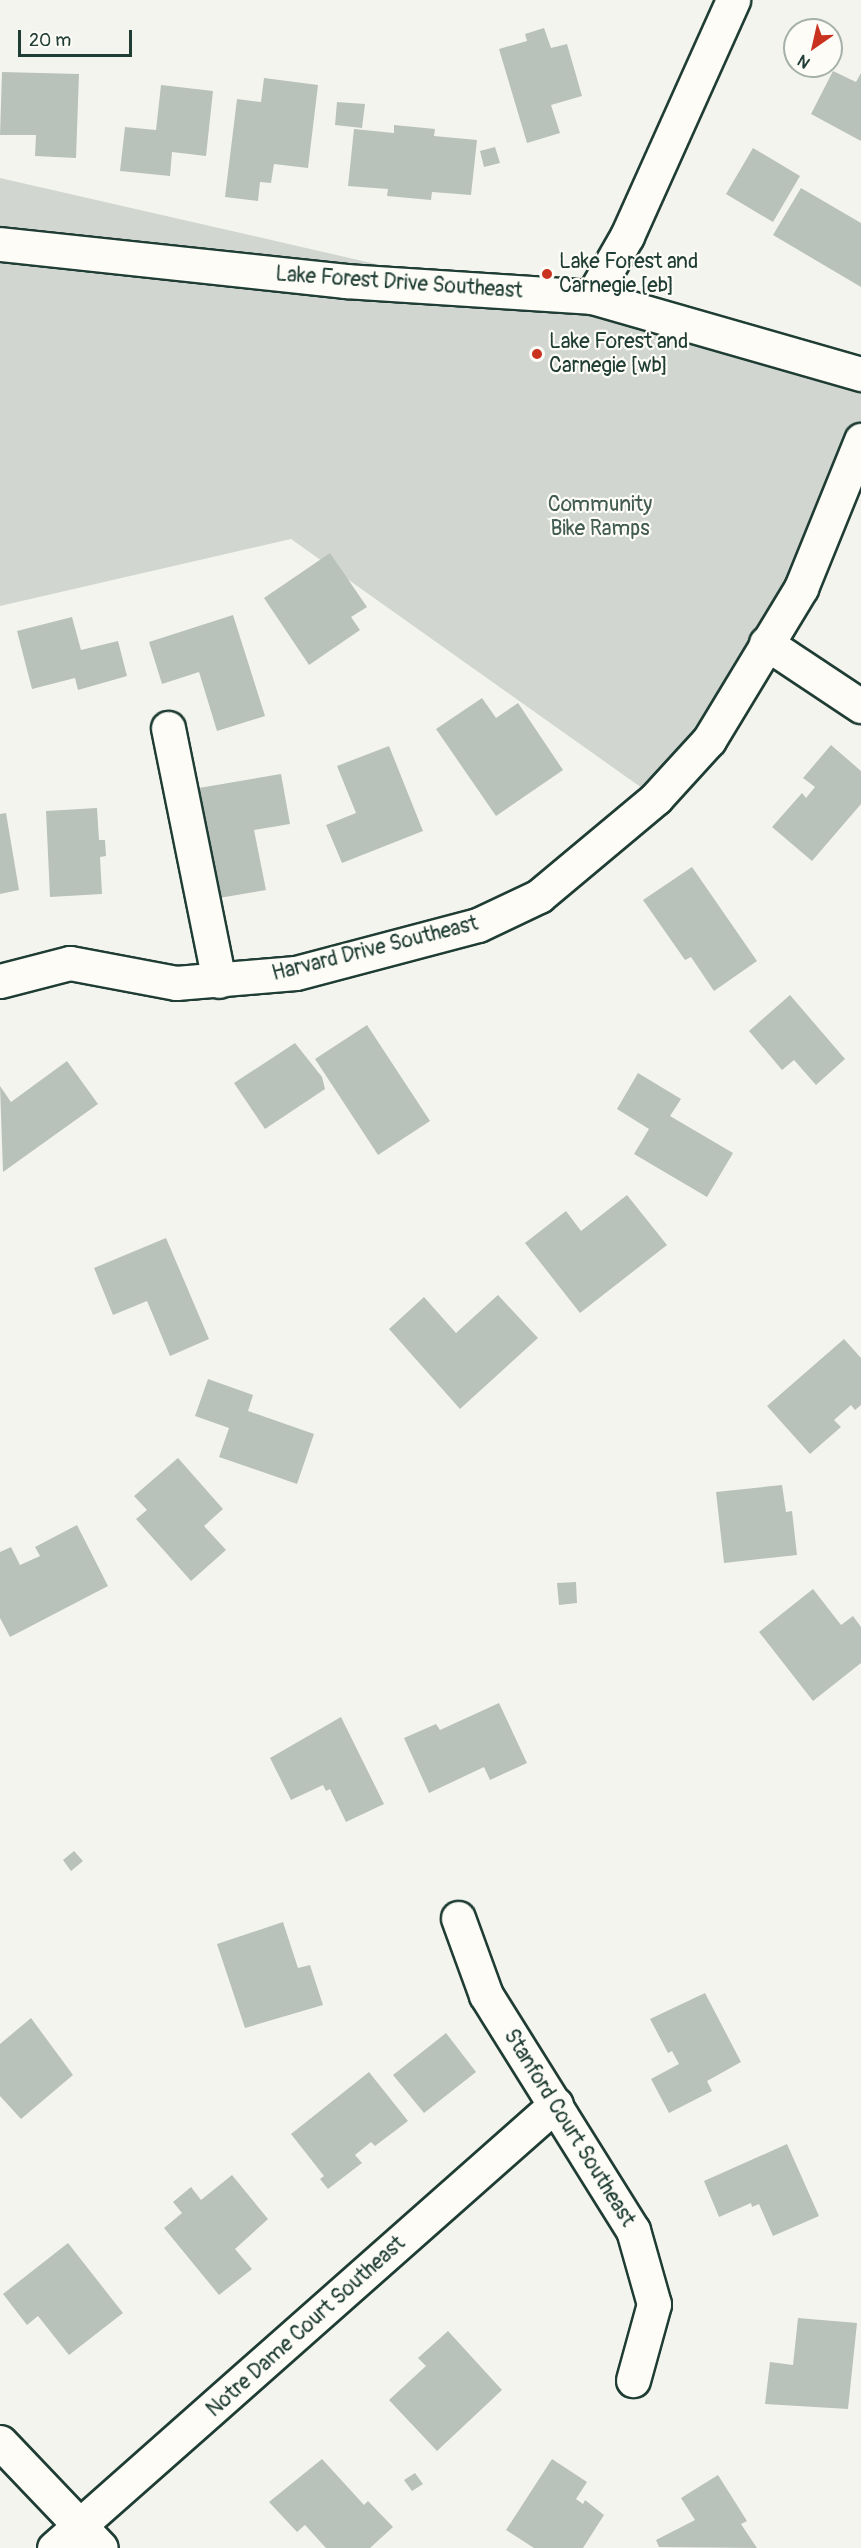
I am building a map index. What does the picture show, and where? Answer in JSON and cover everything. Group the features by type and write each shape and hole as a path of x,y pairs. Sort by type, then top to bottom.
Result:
{"street":[{"path":"592,297 627,236 733,0"},
{"name":"Lake Forest Drive Southeast","path":"0,244 346,281 592,297 861,374"},
{"name":"Harvard Drive Southeast","path":"0,981 70,963 176,983 296,973 478,925 539,896 656,798 709,740 801,588 861,440"},
{"path":"766,643 861,706"},
{"path":"168,728 185,827 219,981"},
{"name":"Stanford Court Southeast","path":"458,1918 486,1995 633,2230 654,2304 633,2380"},
{"name":"Notre Dame Court Southeast","path":"54,2548 92,2538 556,2104"},
{"path":"0,2442 92,2538"}],"green space":[{"name":"Community Bike Ramps","path":"0,178 861,375 861,430 709,740 656,798 291,539 0,606"}],"building":[{"path":"544,28 551,48 567,44 582,96 551,105 560,133 527,143 499,49 527,41 525,34"},
{"path":"2,72 79,74 76,158 35,156 36,135 0,135"},
{"path":"861,73 861,141 811,114 829,78 843,78 843,76 856,82"},
{"path":"264,78 318,85 308,168 274,164 271,183 260,182 258,201 225,197 237,99 261,102"},
{"path":"161,85 213,91 206,156 172,152 170,176 120,171 125,127 156,130"},
{"path":"337,102 365,104 362,128 335,125"},
{"path":"394,125 435,129 434,136 477,140 471,195 432,192 431,200 387,196 388,189 348,186 354,129 394,133"},
{"path":"495,147 500,163 484,167 480,151"},
{"path":"753,148 800,176 773,222 726,194"},
{"path":"801,188 861,223 861,287 773,235"},
{"path":"330,553 367,607 351,617 360,630 309,665 264,598"},
{"path":"233,615 265,716 217,731 199,672 162,684 149,642"},
{"path":"72,617 81,650 118,641 127,676 78,690 75,678 32,689 17,631"},
{"path":"482,698 496,718 518,703 563,770 496,816 436,729"},
{"path":"831,745 861,771 861,804 812,861 772,827 802,793 806,798 815,787 803,778"},
{"path":"389,746 423,831 342,863 326,825 356,813 337,766"},
{"path":"281,774 290,824 254,830 266,890 219,898 199,788"},
{"path":"97,808 99,840 105,840 106,856 100,857 102,894 50,897 46,811"},
{"path":"6,813 19,890 0,894 0,814"},
{"path":"692,867 757,961 714,991 691,957 685,960 643,900"},
{"path":"790,995 845,1059 816,1085 794,1060 782,1070 749,1031"},
{"path":"367,1025 430,1121 378,1155 315,1059"},
{"path":"295,1043 322,1077 325,1089 265,1129 234,1083"},
{"path":"67,1061 98,1104 3,1172 0,1086 11,1102"},
{"path":"638,1073 681,1099 670,1116 733,1153 707,1197 634,1154 649,1129 617,1109"},
{"path":"627,1195 667,1245 580,1313 525,1243 566,1211 581,1231"},
{"path":"166,1238 209,1339 170,1356 147,1301 113,1315 94,1268"},
{"path":"498,1295 538,1338 460,1409 389,1329 424,1297 456,1333"},
{"path":"844,1339 861,1358 861,1405 855,1410 851,1405 834,1420 841,1427 810,1454 767,1406"},
{"path":"208,1379 253,1395 248,1411 314,1434 297,1484 219,1457 229,1428 195,1416"},
{"path":"178,1458 223,1509 204,1526 226,1550 191,1581 136,1519 147,1510 134,1496"},
{"path":"782,1485 786,1512 792,1511 797,1555 724,1563 716,1492"},
{"path":"77,1525 108,1586 10,1637 0,1618 0,1552 11,1547 20,1565 40,1556 35,1547"},
{"path":"576,1582 577,1603 559,1605 557,1583"},
{"path":"813,1589 841,1625 853,1616 861,1627 861,1663 813,1701 759,1632"},
{"path":"499,1703 527,1763 490,1780 484,1767 429,1793 404,1738 436,1724 440,1730"},
{"path":"341,1717 384,1804 346,1822 330,1789 326,1791 323,1785 291,1800 270,1758"},
{"path":"74,1851 83,1861 71,1871 63,1860"},
{"path":"283,1922 298,1968 310,1965 323,2005 245,2028 217,1944"},
{"path":"705,1993 741,2062 707,2081 712,2091 669,2113 651,2079 679,2064 672,2051 668,2053 650,2019"},
{"path":"31,2018 73,2075 21,2119 0,2096 0,2044"},
{"path":"446,2033 476,2072 424,2113 393,2075"},
{"path":"369,2072 408,2121 375,2146 371,2142 355,2155 362,2163 328,2189 320,2179 324,2176 291,2134"},
{"path":"787,2144 819,2216 773,2236 759,2204 752,2207 751,2203 719,2217 704,2181"},
{"path":"232,2175 268,2219 235,2249 252,2269 219,2295 164,2228 182,2213 173,2202 191,2187 201,2200"},
{"path":"68,2243 123,2313 69,2355 38,2316 27,2325 3,2294"},
{"path":"798,2318 857,2323 848,2409 765,2404 770,2362 793,2365"},
{"path":"448,2331 502,2390 437,2451 389,2400 426,2366 418,2358"},
{"path":"322,2459 364,2505 368,2501 393,2527 370,2548 326,2548 305,2525 297,2532 269,2502"},
{"path":"552,2459 587,2482 576,2499 583,2504 585,2500 604,2515 583,2548 534,2548 506,2530"},
{"path":"415,2473 423,2484 412,2491 404,2480"},
{"path":"718,2475 747,2521 741,2524 757,2548 659,2547 656,2540 695,2520 681,2498"}],"place":[{"name":"Lake Forest and Carnegie [eb]","path":"547,274"},
{"name":"Lake Forest and Carnegie [wb]","path":"537,354"}]}
